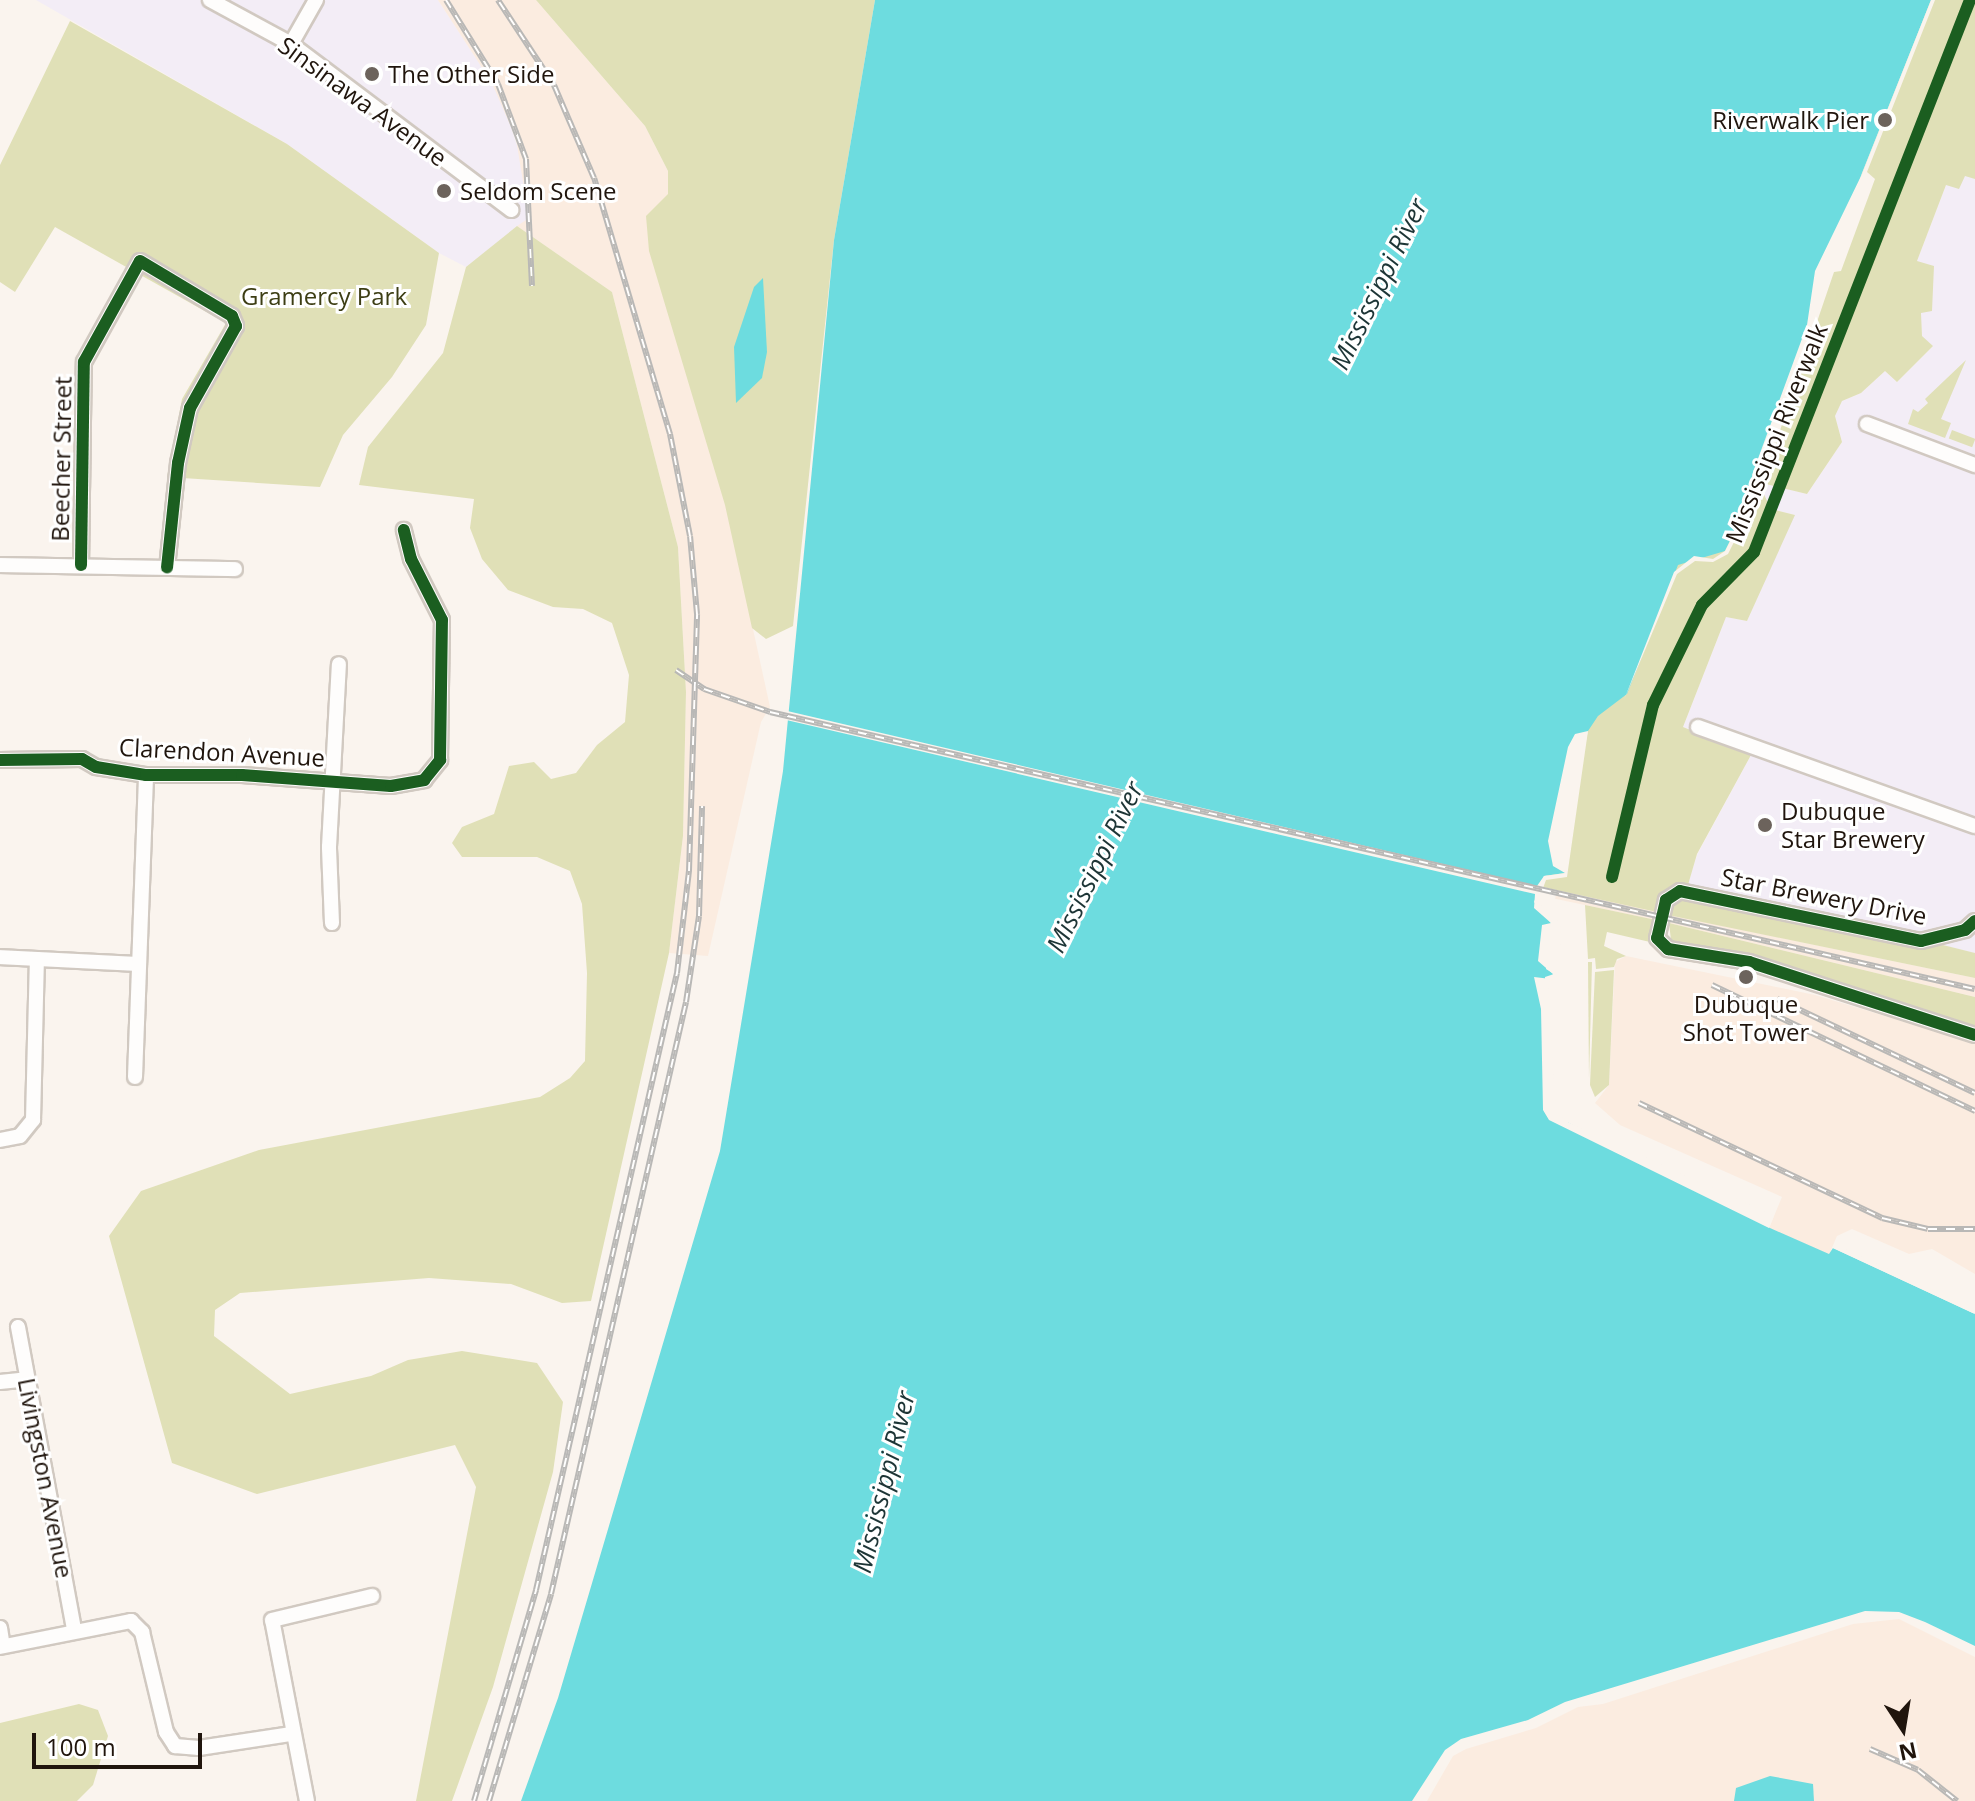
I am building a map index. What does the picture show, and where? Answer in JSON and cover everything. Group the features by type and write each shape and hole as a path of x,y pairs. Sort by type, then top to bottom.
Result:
{"street":[{"name":"Sinsinawa Avenue","path":"210,0 291,44 511,210"},
{"path":"291,44 316,0"},
{"name":"Beecher Street","path":"81,565 84,362 140,261 232,316 236,326 190,408 178,463 167,567"},
{"path":"1867,424 1975,465"},
{"name":"Clarendon Avenue","path":"0,760 82,759 96,767 146,775 335,779 415,785 437,768 442,620 411,559 404,530"},
{"path":"0,565 235,569"},
{"path":"332,923 329,874 339,664"},
{"path":"1698,727 1975,826"},
{"path":"135,1077 136,964 146,775"},
{"name":"Star Brewery Drive","path":"1970,926 1921,941 1674,893 1664,906 1657,938 1668,949 1749,962 1975,1035"},
{"path":"0,957 136,964"},
{"path":"0,1140 27,1132 32,1109 37,959"},
{"name":"Livingston Avenue","path":"18,1327 74,1630"},
{"path":"0,1382 27,1379"},
{"path":"307,1801 290,1734 272,1620 372,1596"},
{"path":"0,1628 2,1646 131,1621 142,1632 166,1732 175,1746 199,1748 290,1734"}],"shaded area":[{"path":"36,0 438,0 492,83 508,118 523,164 529,219 466,267 439,253 287,144"},
{"path":"438,0 536,0 645,126 668,171 705,409 770,707 761,722 708,956 669,953 683,836 686,692 678,547 612,292 517,226 529,218 516,139 492,83"},
{"path":"1965,175 1975,179 1975,964 1660,898 1672,886 1688,884 1697,855 1751,755 1683,727 1726,617 1747,621 1794,515 1771,509 1757,482 1807,494 1842,442 1835,416 1842,401 1861,393 1885,371 1897,382 1932,347 1922,337 1917,261 1946,185"},
{"path":"1557,890 1655,911 1653,920 1555,899"},
{"path":"1671,915 1975,978 1975,997 1669,923"},
{"path":"1626,956 1815,995 1975,1043 1975,1274 1932,1249 1909,1254 1852,1229 1837,1236 1829,1255 1769,1228 1782,1197 1620,1125 1595,1103 1609,1085 1615,962"},
{"path":"1899,1615 1975,1653 1975,1801 1423,1801 1450,1753 1553,1713 1852,1620"}],"green space":[{"path":"536,0 875,0 834,240 793,626 766,639 752,628 725,505 649,251 646,216 668,194 668,171 645,126"},
{"path":"1931,0 1975,0 1975,179 1965,176 1959,189 1946,185 1917,261 1934,266 1932,311 1921,313 1922,336 1933,346 1897,382 1885,371 1861,393 1842,401 1835,416 1842,442 1807,494 1758,482 1771,509 1795,515 1747,621 1726,617 1683,727 1751,755 1697,854 1688,885 1667,889 1657,912 1538,886 1565,856 1592,708 1862,174"},
{"name":"Gramercy Park","path":"70,21 287,144 439,253 426,325 392,377 343,435 320,487 167,477 182,399 226,323 55,227 15,292 0,282 0,165"},
{"path":"517,226 612,292 678,547 686,692 683,836 669,953 591,1301 562,1303 511,1284 429,1278 240,1293 215,1310 214,1336 290,1394 371,1376 408,1360 462,1351 537,1363 563,1402 553,1472 493,1687 452,1801 416,1801 476,1487 455,1445 257,1494 172,1463 109,1236 141,1191 259,1150 540,1097 570,1078 585,1061 587,973 582,904 570,871 537,857 462,857 452,843 462,827 494,814 509,766 534,762 551,779 576,773 597,745 625,722 629,675 612,623 583,609 553,607 508,590 482,559 470,528 474,499 359,485 368,447 443,353 466,267"},
{"path":"1966,360 1941,419 1951,423 1945,438 1908,424 1913,409 1918,412 1928,403 1925,399"},
{"path":"1952,430 1975,439 1972,447 1949,438"},
{"path":"1680,898 1920,948 1943,945 1975,953 1975,978 1668,915"},
{"path":"1585,905 1656,920 1650,942 1607,932 1604,946 1626,956 1617,959 1614,967 1596,969 1595,958 1588,959"},
{"path":"1669,923 1975,997 1975,1028 1759,958 1681,944 1671,940"},
{"path":"1588,962 1592,962 1589,1079"},
{"path":"1746,968 1755,977 1746,986 1737,977"},
{"path":"1614,970 1609,1085 1595,1097 1590,1085 1595,972"},
{"path":"79,1704 98,1710 108,1736 93,1785 77,1801 0,1801 0,1723"}],"water":[{"name":"Mississippi River","path":"875,0 1931,0 1862,173 1755,491 1725,551 1678,565 1627,694 1598,716 1586,734 1572,798 1565,873 1544,876 1534,902 1551,923 1546,969 1554,974 1545,977 1552,1114 1770,1228 1829,1254 1833,1248 1975,1314 1975,1653 1900,1615 1874,1615 1577,1703 1450,1754 1423,1801 521,1801 558,1698 720,1151 783,771 834,240"},
{"path":"763,278 767,352 762,378 736,403 734,347 754,287"},
{"path":"1770,1776 1813,1784 1814,1801 1734,1801 1736,1788"}],"pier":[{"path":"1931,0 1935,0 1867,172 1875,179 1841,271 1834,272 1759,492 1728,554 1713,562 1695,561 1677,574 1624,700 1674,572 1694,556 1713,559 1725,551 1755,491 1752,475 1807,325 1815,271 1862,174"},
{"path":"783,710 1537,886 1544,876 1565,873 1553,866 1548,841 1568,747 1575,734 1588,731 1567,877 1546,880 1538,902 1561,924 1560,955 1552,968 1558,975 1548,983 1556,1112 1568,1122 1774,1216 1769,1228 1549,1120 1543,1110 1541,1009 1534,977 1551,979 1553,974 1538,961 1542,925 1551,923 1534,908 1535,894 782,719"},
{"path":"1834,1244 1975,1310 1974,1314 1832,1248"},
{"path":"1865,1611 1899,1612 1925,1622 1975,1646 1975,1657 1899,1619 1853,1624 1603,1704 1578,1707 1536,1728 1466,1749 1453,1756 1427,1801 1412,1801 1445,1750 1461,1739 1528,1720 1565,1702"}],"railway":[{"path":"446,0 498,84 526,159 532,286"},
{"path":"474,1801 536,1590 677,973 689,871 697,614 690,536 670,434 594,178 554,85 498,0"},
{"path":"676,670 704,689 770,712 1975,989"},
{"path":"489,1801 551,1594 686,1002 699,916 702,806"},
{"path":"1712,985 1975,1111"},
{"path":"1777,999 1975,1093"},
{"path":"1639,1103 1882,1218 1928,1229 1975,1229"},
{"path":"1870,1749 1918,1770 1957,1801"}],"cycle path":[{"name":"Mississippi Riverwalk","path":"1612,877 1653,705 1702,605 1754,552 1970,0"},
{"path":"81,565 84,362 140,261 232,316 236,326 190,408 178,463 167,567"},
{"path":"0,760 82,759 96,767 146,775 242,775 391,786 424,780 440,760 442,620 411,559 404,530"},
{"path":"1975,921 1965,930 1921,941 1680,891 1666,900 1657,938 1668,949 1749,962 1975,1035"}],"place":[{"name":"The Other Side","path":"372,74"},
{"name":"Riverwalk Pier","path":"1885,120"},
{"name":"Seldom Scene","path":"444,191"},
{"name":"Dubuque Star Brewery","path":"1765,825"},
{"name":"Dubuque Shot Tower","path":"1746,977"}]}
